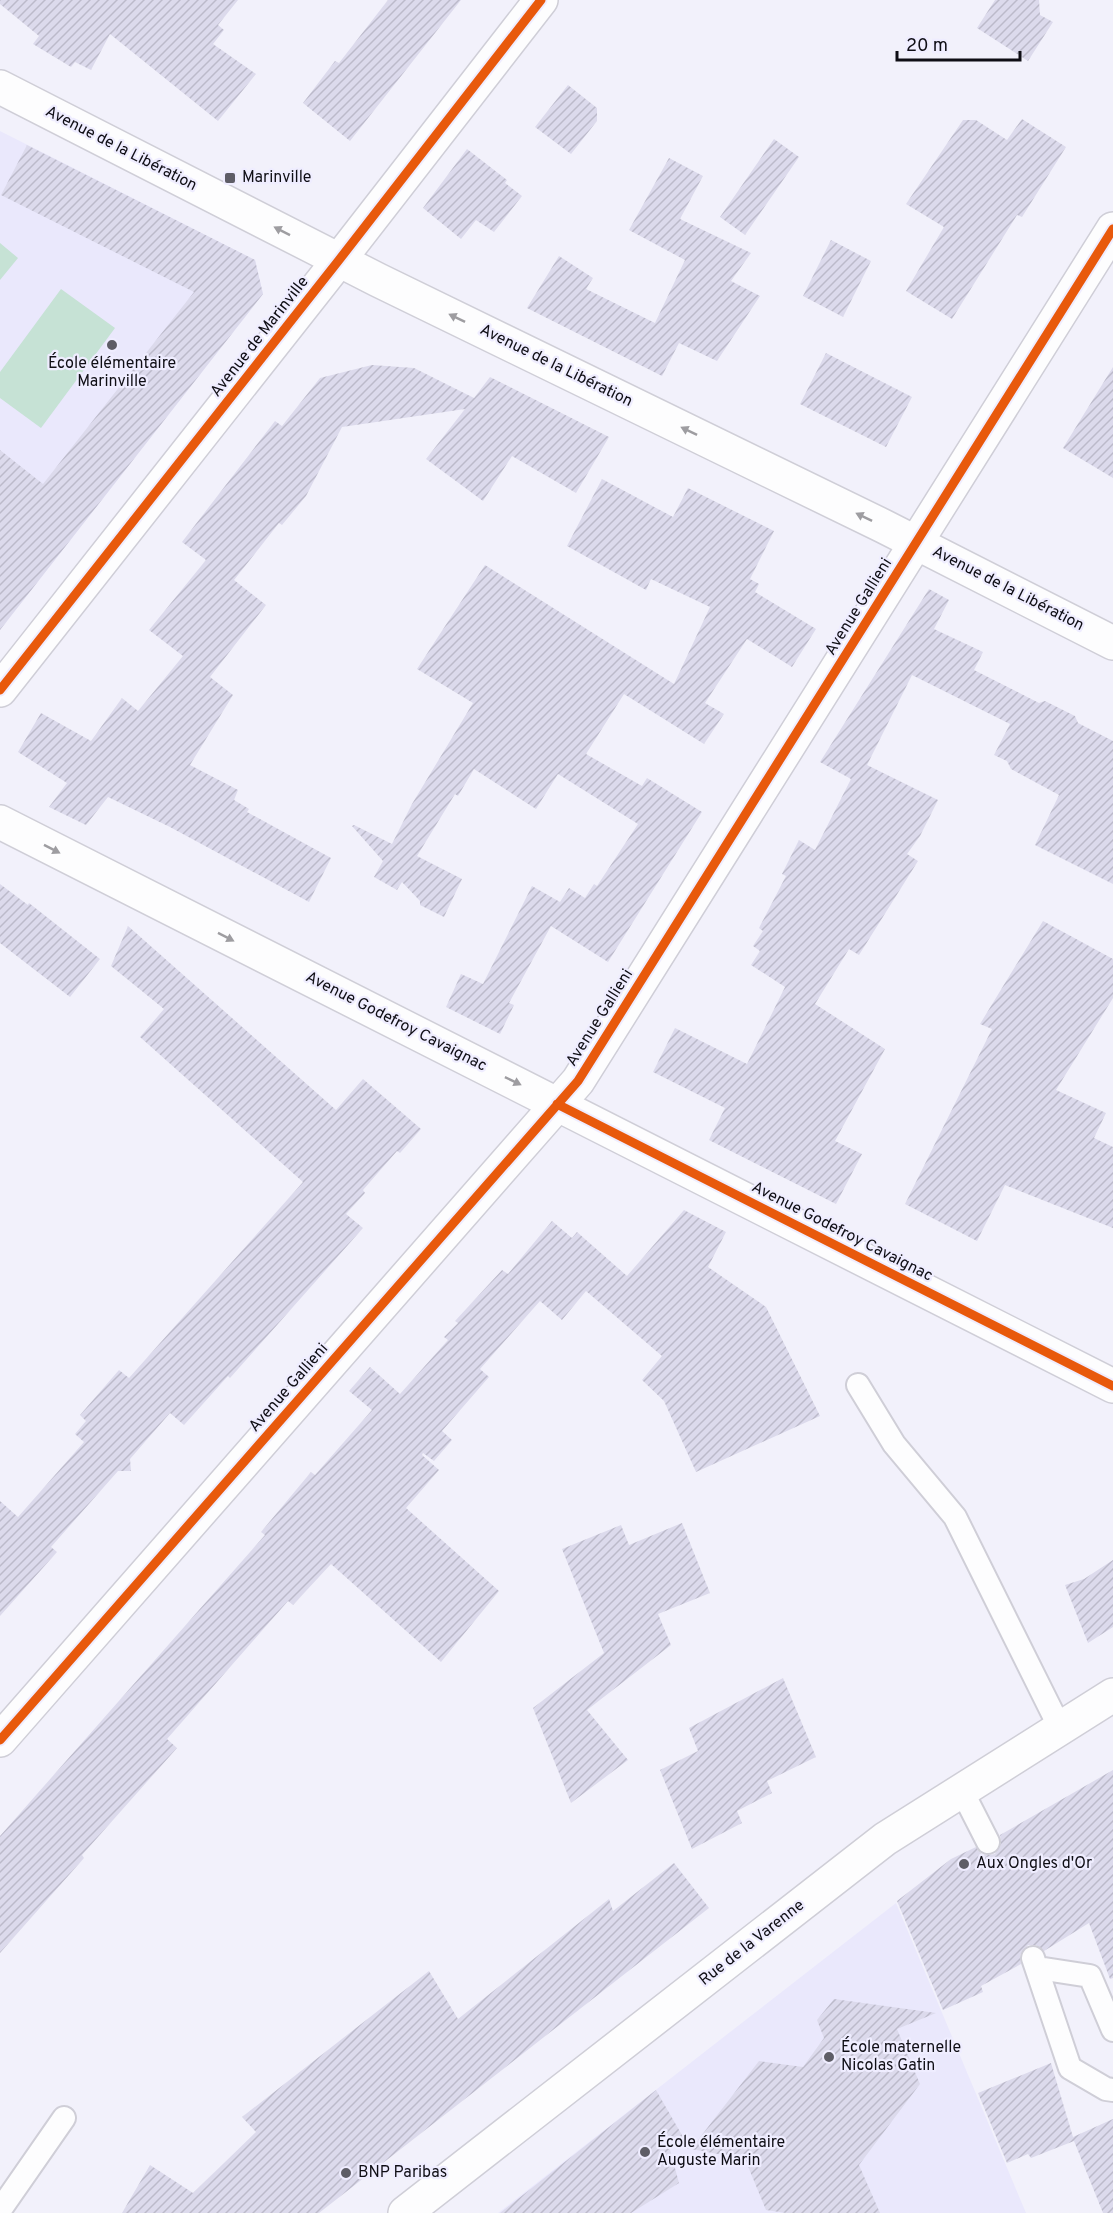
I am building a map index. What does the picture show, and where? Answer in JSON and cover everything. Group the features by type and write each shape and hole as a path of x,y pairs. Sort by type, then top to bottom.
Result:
{"main road":[{"name":"Avenue de Marinville","path":"0,690 541,0"},
{"name":"Avenue de la Libération","path":"0,87 339,260 916,543 1113,643"},
{"name":"Avenue Gallieni","path":"0,1740 578,1081 1113,229"},
{"name":"Avenue Godefroy Cavaignac","path":"0,822 1113,1386"},
{"name":"Rue de la Varenne","path":"405,2213 885,1839 1113,1695"}],"lane":[{"path":"858,1385 894,1444 955,1517 1060,1728"},
{"path":"962,1791 988,1842"},
{"path":"1113,2030 1090,1976 1036,1963 1071,2068 1106,2089 1113,2090"},
{"path":"0,2212 64,2118"}],"shaded area":[{"name":"École élémentaire Marinville","path":"0,131 255,260 263,294 0,630"},
{"name":"École maternelle Nicolas Gatin","path":"896,1903 1026,2213 498,2213 716,2043"}],"green space":[{"path":"0,243 18,258 0,280"},
{"path":"61,289 115,328 41,428 0,398 0,372"}],"building":[{"path":"0,0 238,0 218,25 224,30 213,44 256,74 218,121 110,34 91,70 75,62 71,67 33,44 39,36 0,4"},
{"path":"388,0 461,0 350,141 303,103 335,61 339,63"},
{"path":"995,0 1039,0 1040,15 1053,22 1028,61 977,28"},
{"path":"568,85 597,108 597,121 571,154 535,127"},
{"path":"1022,119 1066,147 1022,217 1017,215 952,319 906,291 944,227 906,204 963,120 976,120 1007,140"},
{"path":"774,139 799,157 745,235 720,217"},
{"path":"27,145 255,260 263,294 0,630 0,450 43,484 194,292 1,195"},
{"path":"467,149 507,180 505,183 522,196 494,232 476,220 461,239 423,208"},
{"path":"669,158 703,176 680,219 751,253 731,281 760,296 717,361 679,343 662,376 527,308 559,256 593,278 586,289 655,323 685,260 629,230"},
{"path":"831,240 871,261 843,317 803,296"},
{"path":"826,353 912,397 886,447 800,404"},
{"path":"372,365 414,368 474,398 490,377 609,437 576,493 512,456 483,501 426,459 465,409 342,427 306,496 282,525 279,523 234,580 266,605 210,677 233,695 190,765 238,790 234,800 249,809 247,812 331,858 309,902 170,827 108,797 86,825 49,807 67,783 18,752 41,713 91,741 122,698 138,711 183,656 149,630 206,560 182,542 275,421 282,426 320,378"},
{"path":"1113,367 1113,478 1063,448"},
{"path":"602,479 673,517 688,488 774,531 750,579 759,584 755,592 816,629 792,667 747,639 705,703 724,714 704,744 624,694 586,754 642,786 647,778 702,812 608,962 551,926 509,1003 514,1005 500,1034 446,1007 461,974 483,984 532,886 560,902 569,888 585,898 594,884 597,886 638,824 558,774 536,809 474,769 458,796 455,794 417,856 462,879 444,917 420,905 420,901 402,882 397,890 374,877 383,861 352,826 392,844 412,804 473,703 417,669 485,565 674,684 710,607 651,579 646,590 567,546"},
{"path":"929,589 949,600 934,629 983,652 974,670 1039,703 1045,701 1075,716 1078,723 1113,741 1113,884 1035,845 1059,795 1011,769 1007,761 994,755 1010,724 912,675 867,765 938,800 920,836 907,854 918,861 859,955 849,949 815,1004 885,1049 835,1141 862,1154 836,1204 709,1140 725,1108 653,1072 675,1028 747,1064 785,987 751,965 760,951 753,946 763,931 759,928 786,876 782,874 799,840 815,850 851,779 820,762"},
{"path":"0,884 28,905 29,903 100,959 70,997 0,943"},
{"path":"1043,921 1113,959 1113,998 1056,1090 1106,1113 1094,1138 1113,1147 1113,1228 1005,1185 977,1241 905,1204 992,1029 980,1024"},
{"path":"128,926 336,1110 363,1079 421,1129 400,1153 397,1151 363,1190 365,1193 346,1214 363,1228 230,1378 228,1376 184,1425 170,1413 130,1459 131,1471 118,1471 51,1547 57,1552 0,1616 0,1501 18,1517 84,1442 75,1434 86,1421 80,1415 119,1370 129,1378 303,1182 140,1037 164,1009 111,966"},
{"path":"684,1210 726,1232 708,1267 766,1307 820,1416 696,1472 664,1401 642,1380 662,1356 586,1291 562,1320 540,1301 480,1369 489,1377 442,1431 452,1440 434,1461 423,1453 422,1455 439,1470 406,1508 499,1591 441,1662 331,1564 293,1605 288,1601 167,1739 177,1748 82,1855 84,1858 0,1953 0,1836 265,1535 261,1532 311,1472 315,1475 372,1410 349,1391 370,1367 400,1394 448,1340 444,1337 458,1323 455,1321 502,1270 508,1274 552,1221 572,1238 577,1232 627,1276"},
{"path":"682,1523 710,1593 658,1614 671,1645 587,1710 628,1760 571,1803 533,1708 604,1653 562,1549 621,1525 629,1545"},
{"path":"1113,1560 1113,1627 1088,1643 1065,1585 1084,1579"},
{"path":"783,1678 816,1757 767,1781 772,1793 737,1811 742,1823 692,1849 660,1770 698,1751 689,1728"},
{"path":"1113,1770 1113,1978 1110,1979 1089,1923 1044,1951 1036,1945 1028,1945 1020,1955 1021,1964 981,1986 983,1992 943,2010 897,1901 951,1859 976,1847 981,1854 995,1854 1001,1843 1000,1835"},
{"path":"674,1863 709,1908 319,2213 122,2213 150,2165 193,2193 256,2132 242,2117 429,1971 458,2019 609,1899 613,1911"},
{"path":"834,1999 936,2013 897,2029 920,2084 859,2165 880,2213 786,2213 766,2210 745,2159 691,2149 759,2061 803,2067 824,2038 817,2020"},
{"path":"1051,2063 1073,2137 1113,2119 1113,2213 1103,2213 1074,2141 1031,2158 1028,2154 1007,2163 978,2093"},
{"name":"École élémentaire Auguste Marin","path":"656,2090 690,2149 669,2146 679,2183 631,2213 500,2213"}],"cycle path":[{"path":"0,690 541,0"},
{"path":"0,1740 578,1081 1113,229"},
{"path":"557,1104 1113,1386"}],"place":[{"name":"Marinville","path":"230,178"},
{"name":"École élémentaire Marinville","path":"112,345"},
{"name":"Aux Ongles d'Or","path":"964,1864"},
{"name":"École maternelle Nicolas Gatin","path":"829,2057"},
{"name":"École élémentaire Auguste Marin","path":"645,2152"},
{"name":"BNP Paribas","path":"346,2173"}]}
